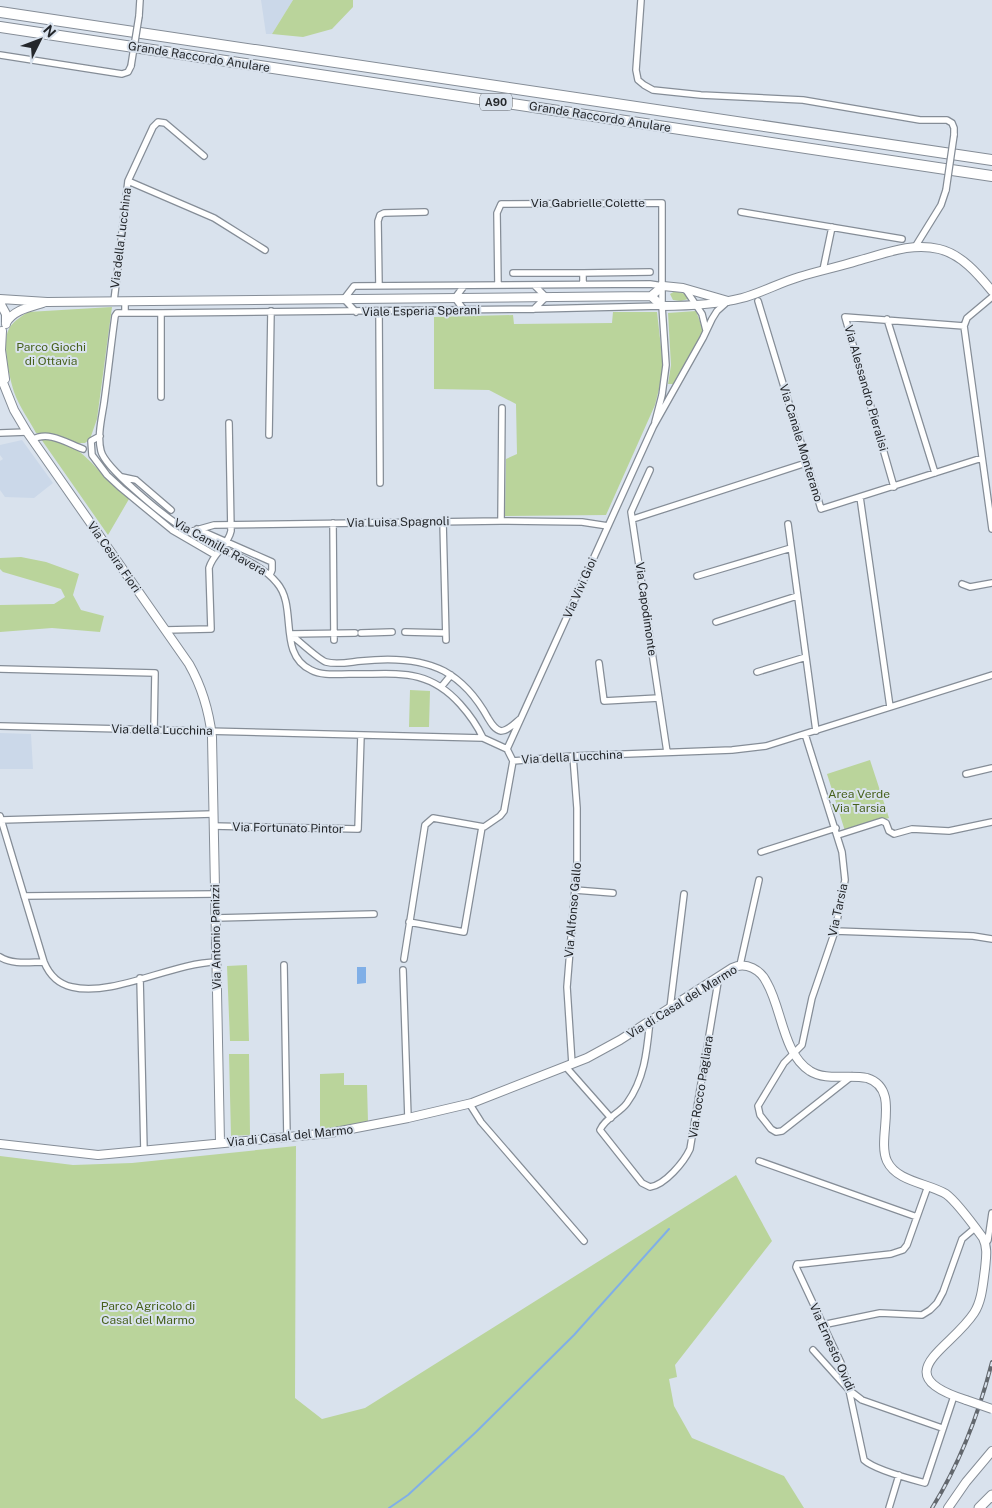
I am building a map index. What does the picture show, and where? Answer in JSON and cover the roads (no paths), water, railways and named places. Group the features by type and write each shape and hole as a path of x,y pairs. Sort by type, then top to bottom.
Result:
{"highway":[{"name":"Grande Raccordo Anulare","path":"0,12 992,160"},
{"name":"Grande Raccordo Anulare","path":"1,28 992,176"}],"main road":[{"path":"985,1504 992,1495"}],"street":[{"path":"0,55 122,74 128,72 131,66 140,0"},
{"path":"641,0 636,70 638,80 653,90 701,95 803,100 920,120 946,120 952,123 954,135 946,190 941,205 915,247"},
{"name":"Via della Lucchina","path":"114,301 128,181 153,127 158,122 165,123 204,156"},
{"path":"128,181 214,218 265,250"},
{"name":"Via Gabrielle Colette","path":"498,285 497,213 499,206 505,204 662,203 663,286"},
{"path":"379,286 379,216 386,212 425,212"},
{"path":"741,212 902,239"},
{"path":"823,270 832,227"},
{"name":"Viale Esperia Sperani","path":"125,313 356,312 698,306 747,296 823,270 844,266 886,252 915,247 934,248 951,254 977,274 992,291"},
{"path":"513,273 650,272"},
{"path":"574,285 575,273"},
{"path":"583,284 584,273"},
{"path":"592,273 592,284"},
{"name":"Viale Esperia Sperani","path":"344,299 354,286 650,284 686,289 728,301"},
{"path":"464,286 455,298 464,310"},
{"path":"534,309 546,297 535,286"},
{"path":"662,306 651,296 663,286"},
{"name":"Via Vivi Gioi","path":"654,427 665,376 663,286"},
{"path":"686,289 698,306 704,319 706,330"},
{"path":"607,296 619,308"},
{"name":"Viale Esperia Sperani","path":"0,299 47,302 651,296"},
{"path":"992,297 967,318 964,326 992,530"},
{"path":"288,311 301,299"},
{"path":"344,299 356,312"},
{"path":"225,300 237,312"},
{"path":"125,301 125,313"},
{"name":"Via Vivi Gioi","path":"507,750 654,427 717,311 728,301"},
{"name":"Via Canale Monterano","path":"758,301 821,509 982,458"},
{"name":"Viale Esperia Sperani","path":"3,329 8,319 19,311 47,302"},
{"name":"Via Cesira Fiori","path":"0,303 5,311 1,350 6,388"},
{"path":"270,436 271,311"},
{"path":"379,311 380,483"},
{"name":"Via Camilla Ravera","path":"125,313 118,313 115,316 100,436 102,455 122,477 171,520 189,532 270,575 284,593 293,649 299,661 307,668 316,673 403,674 423,677 442,686 467,712 483,738"},
{"path":"161,313 161,397"},
{"name":"Via Alessandro Pieralisi","path":"894,487 845,317 964,326"},
{"path":"887,319 935,474"},
{"name":"Via Cesira Fiori","path":"0,375 14,410 32,440 198,679 212,731"},
{"path":"501,521 502,408"},
{"path":"165,630 211,629 208,570 210,562 230,536 229,423"},
{"path":"0,433 27,432"},
{"path":"32,440 38,436 59,438 83,449 86,454 92,455"},
{"path":"83,449 100,436"},
{"path":"91,441 92,455 107,475 121,488 151,515 216,556"},
{"path":"633,519 806,463"},
{"name":"Via Capodimonte","path":"650,470 631,512 666,752"},
{"path":"122,477 136,480 171,510"},
{"path":"860,497 890,707"},
{"name":"Via Luisa Spagnoli","path":"189,532 214,524 501,521 582,522 608,526"},
{"path":"443,522 446,640"},
{"path":"333,523 334,636"},
{"path":"788,524 816,731"},
{"path":"197,529 272,562 270,575"},
{"path":"697,576 791,548"},
{"path":"962,584 970,587 992,583"},
{"path":"716,622 797,596"},
{"path":"290,634 334,636 392,632"},
{"path":"405,632 445,632"},
{"path":"290,634 325,661 337,663 385,659 434,667 451,675 473,695 492,725 501,731 506,730 522,717"},
{"path":"757,672 806,657"},
{"path":"599,663 604,701 659,698"},
{"path":"0,669 155,673 154,730"},
{"path":"442,686 451,675"},
{"name":"Via della Lucchina","path":"0,726 483,738 507,750 513,761 573,756 753,748 770,745 992,675"},
{"name":"Via Antonio Panizzi","path":"212,731 220,1143"},
{"name":"Via Tarsia","path":"805,734 838,835 845,880 835,931 812,998 802,1045 784,1063 758,1106 761,1117 774,1131 780,1132 852,1076"},
{"name":"Via Fortunato Pintor","path":"213,826 358,829 361,735"},
{"name":"Via Alfonso Gallo","path":"569,1066 566,987 577,863 577,808 573,756"},
{"path":"404,959 427,823 433,818 482,827 487,826 504,813 513,761"},
{"path":"966,774 992,768"},
{"path":"213,814 1,818 44,962 55,978 65,985 74,988 104,988 194,965 216,962"},
{"path":"838,835 882,821 886,823 889,831 894,834 912,829 949,831 992,822"},
{"path":"409,922 464,932 482,827"},
{"path":"761,852 836,828"},
{"path":"740,965 759,880"},
{"path":"575,890 613,893"},
{"path":"24,896 214,894"},
{"path":"670,1008 684,894"},
{"path":"215,918 374,914"},
{"path":"835,931 964,936 992,939"},
{"path":"0,957 9,961 44,962"},
{"path":"284,965 287,1137"},
{"name":"Via di Casal del Marmo","path":"0,1144 94,1155 338,1132 408,1118 469,1103 569,1066 605,1049 719,976 740,965 755,969 766,981 794,1053 804,1066 814,1074 863,1077 873,1080 880,1086 886,1112 885,1153 889,1165 900,1174 947,1196 975,1228 985,1244"},
{"path":"403,970 408,1118"},
{"name":"Via Rocco Pagliara","path":"650,1020 646,1060 641,1079 627,1104 602,1126 600,1132 644,1185 650,1187 657,1185 681,1164 690,1149 719,976"},
{"path":"140,978 144,1151"},
{"path":"569,1066 611,1118"},
{"path":"469,1103 480,1122 584,1241"},
{"path":"758,1161 918,1217 928,1186"},
{"path":"992,1213 988,1240 985,1244 986,1256 982,1291 976,1310 960,1331 932,1358 928,1365 928,1374 932,1385 954,1396 992,1408"},
{"name":"Via Ernesto Ovidi","path":"918,1217 907,1245 899,1252 799,1264 796,1267 842,1364 849,1390 862,1400 942,1428"},
{"path":"822,1325 880,1313 922,1315 928,1312 943,1292 962,1239 975,1228"},
{"path":"813,1350 849,1390 858,1424 864,1460 871,1465 899,1476 924,1484 954,1396"},
{"path":"948,1508 963,1486 992,1451"},
{"path":"889,1508 899,1476"}],"water":[{"path":"357,967 366,967 366,983 357,984"}],"waterway":[{"path":"389,1508 408,1495 476,1432 574,1335 669,1229"}],"railway":[{"path":"932,1508 968,1437 992,1362"}],"park label":[{"name":"Parco Giochi di Ottavia","path":"51,354"},
{"name":"Area Verde Via Tarsia","path":"859,801"},
{"name":"Parco Agricolo di Casal del Marmo","path":"148,1313"}]}
